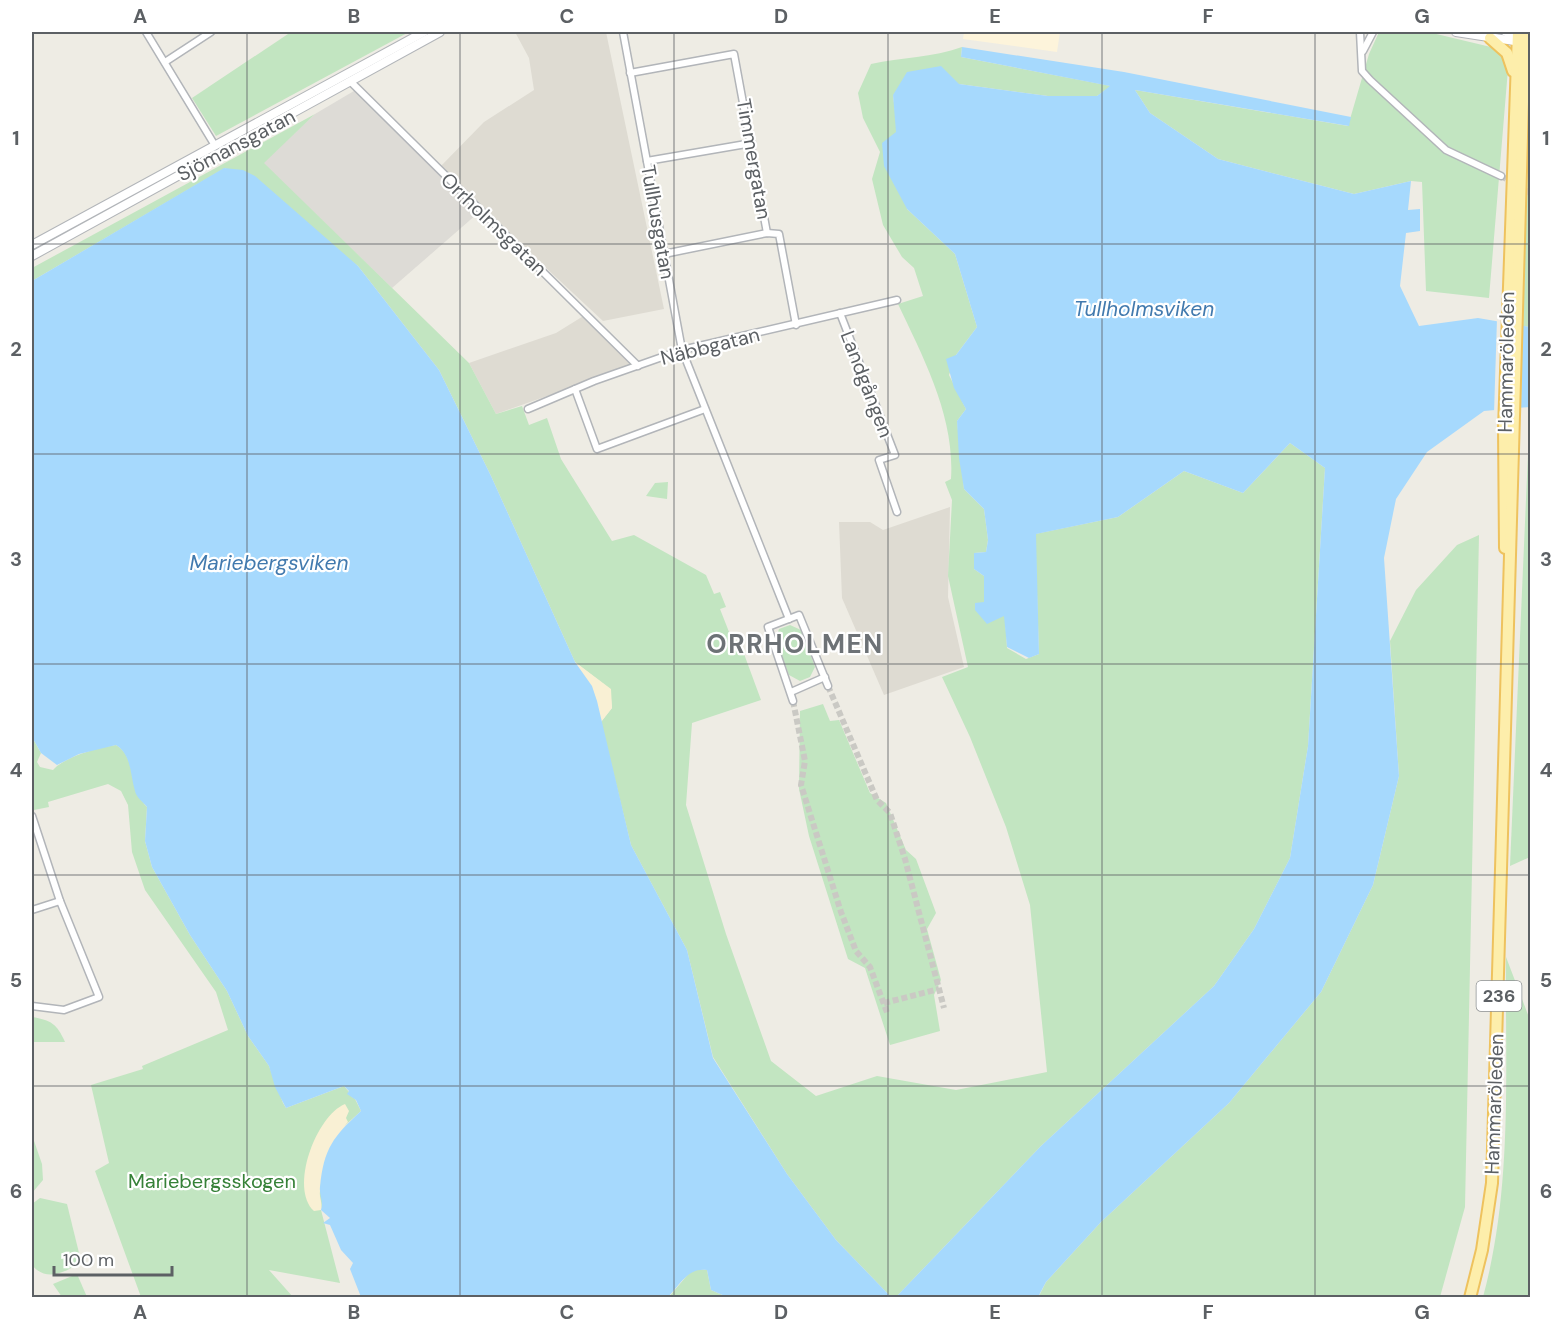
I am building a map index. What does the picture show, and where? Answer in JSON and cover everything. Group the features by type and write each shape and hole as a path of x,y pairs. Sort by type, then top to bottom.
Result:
{"main road":[{"name":"Hammaröleden","path":"1513,295 1515,78 1522,36"},
{"name":"Hammaröleden","path":"1470,1298 1482,1250 1492,1183 1507,692 1509,429 1522,36"},
{"path":"1490,38 1507,53 1515,78"}],"street":[{"path":"146,32 214,144"},
{"path":"165,62 211,32"},
{"name":"Sjömansgatan","path":"32,245 214,144 424,32"},
{"name":"Sjömansgatan","path":"32,256 440,32"},
{"name":"Tullhusgatan","path":"623,32 682,350 789,619"},
{"path":"1360,32 1363,52 1362,71 1439,144 1501,176"},
{"path":"1363,52 1373,32"},
{"path":"1456,32 1490,38 1522,36"},
{"path":"1506,32 1522,36"},
{"name":"Timmergatan","path":"630,73 734,54 767,233 779,234 796,325"},
{"name":"Orrholmsgatan","path":"351,82 416,150 638,366"},
{"path":"647,161 752,143"},
{"path":"664,254 767,233"},
{"name":"Näbbgatan","path":"528,409 575,389 682,350 897,300"},
{"name":"Landgången","path":"840,313 895,455 879,460 897,512"},
{"path":"575,389 597,449 705,409"},
{"path":"793,701 768,627 799,615 828,686"},
{"path":"791,692 825,677"},
{"path":"32,816 35,834 99,997 64,1010 32,1006"},
{"path":"32,910 60,901"}],"shaded area":[{"path":"515,32 606,32 664,309 603,321 439,168 484,122 534,90 529,58"},
{"path":"964,32 1060,32 1057,52 963,39"},
{"path":"359,88 439,168 477,214 392,288 263,163 315,114"},
{"path":"585,315 635,365 496,414 469,363 556,333"},
{"path":"950,507 948,597 964,667 884,695 842,598 839,522 870,522 883,530"}],"green space":[{"path":"291,32 409,32 216,136 192,98"},
{"path":"1379,32 1428,32 1495,48 1503,54 1508,69 1489,298 1426,291 1422,182 1411,181 1354,194 1218,159 1150,113 1135,90 1348,126 1369,54"},
{"path":"962,47 961,57 1111,86 1097,96 1048,96 959,84 893,95 907,209 955,254 977,327 956,355 949,375 966,409 957,421 964,489 984,509 988,540 986,552 974,553 974,569 984,576 984,602 1005,616 1007,648 1026,659 1039,654 1035,534 1118,517 1184,471 1243,493 1290,443 1325,468 1308,746 1290,858 1254,929 1214,986 1041,1146 896,1297 891,1297 836,1240 787,1174 713,1057 687,950 631,845 601,722 612,708 610,689 575,662 491,476 439,370 358,266 225,168 32,281 32,268 315,114 264,163 469,363 496,414 522,406 529,425 547,418 561,459 612,541 634,535 706,575 714,594 720,592 726,607 720,609 731,637 740,643 761,700 692,723 686,805 726,934 771,1061 816,1096 877,1076 956,1090 1047,1072 1030,905 1006,827 970,737 942,677 968,667 948,576 952,500 945,482 951,479 948,433 936,389 898,304 923,296 914,268 902,257 883,225 872,179 880,152 863,118 858,93 871,64 951,51"},
{"path":"1530,90 1530,327 1523,326"},
{"path":"1530,408 1530,857 1510,866"},
{"path":"668,482 667,499 646,496 655,483"},
{"path":"1479,535 1465,1207 1440,1297 1038,1298 1046,1282 1101,1222 1229,1103 1321,992 1373,885 1399,776 1390,641 1416,590 1457,545"},
{"path":"790,625 801,630 815,667 810,677 800,681 789,675 776,639 779,629"},
{"path":"823,704 830,721 839,720 870,793 886,803 906,850 916,859 936,913 927,929 941,980 934,995 940,1031 890,1045 865,968 848,959 809,836 799,789 800,711"},
{"name":"Mariebergsskogen","path":"32,737 41,753 37,762 40,767 53,770 65,761 91,750 116,745 123,750 137,791 147,807 145,841 152,867 190,935 227,991 248,1036 269,1066 286,1108 344,1086 348,1094 355,1099 361,1111 340,1130 321,1210 340,1283 269,1270 293,1297 141,1297 95,1171 109,1163 91,1085 143,1069 142,1066 228,1030 216,992 145,890 132,852 128,805 121,791 108,784 48,802 49,807 34,810"},
{"path":"1506,957 1530,1020 1530,1297 1483,1297 1493,1255 1503,1171 1506,1086"},
{"path":"32,1017 53,1024 65,1042 32,1042"},
{"path":"32,1135 42,1164 43,1180 32,1193"},
{"path":"40,1198 67,1204 80,1257 78,1264 60,1273 42,1273 32,1265 32,1204"},
{"path":"696,1269 707,1270 711,1290 727,1297 668,1298 690,1272"},
{"path":"77,1274 87,1297 62,1297 53,1284"}],"sand":[{"path":"575,662 611,689 612,708 601,722 597,701"},
{"path":"345,1104 349,1111 346,1118 348,1122 326,1166 321,1185 321,1210 314,1211 307,1200 304,1186 309,1153 324,1123 334,1111"}],"water":[{"name":"Tullholmsviken","path":"962,47 1124,72 1351,117 1349,126 1135,90 1150,113 1218,159 1354,194 1411,181 1408,210 1420,209 1420,231 1406,233 1400,286 1419,326 1478,318 1530,327 1530,407 1484,411 1427,452 1396,499 1384,558 1399,776 1373,885 1321,992 1229,1103 1101,1222 1046,1282 1038,1297 896,1297 1041,1146 1214,986 1254,929 1290,858 1308,746 1325,468 1290,443 1243,493 1184,471 1118,517 1036,534 1039,654 1029,658 1007,647 1004,616 987,624 975,610 975,603 984,602 984,576 974,569 974,553 986,552 988,540 984,509 964,489 957,421 966,409 954,388 946,359 956,355 977,327 955,254 907,209 884,166 882,143 896,132 893,95 907,72 941,66 959,84 1048,96 1097,96 1110,86 961,57"},
{"name":"Mariebergsviken","path":"224,168 243,170 255,176 358,266 439,370 491,476 575,662 592,686 631,845 687,950 713,1058 787,1174 836,1240 891,1297 727,1297 711,1290 707,1270 700,1270 689,1274 668,1297 361,1297 350,1269 353,1263 341,1250 330,1225 323,1223 330,1218 321,1210 320,1190 327,1153 343,1128 361,1111 356,1100 347,1094 349,1091 344,1086 286,1108 275,1087 269,1066 248,1036 227,991 190,935 152,867 145,841 147,807 136,793 128,760 121,749 116,745 79,754 57,765 41,753 32,737 32,281"}],"pier":[{"path":"1497,319 1522,323 1521,411 1494,413"}],"tunnel":[{"path":"1501,176 1530,193"},
{"path":"828,686 877,800 890,813 905,859 944,1008"},
{"path":"793,701 805,761 801,785 841,912 856,951 870,967 888,1015"},
{"path":"884,1003 939,989"}],"district":[{"name":"ORRHOLMEN","path":"795,644"}]}
